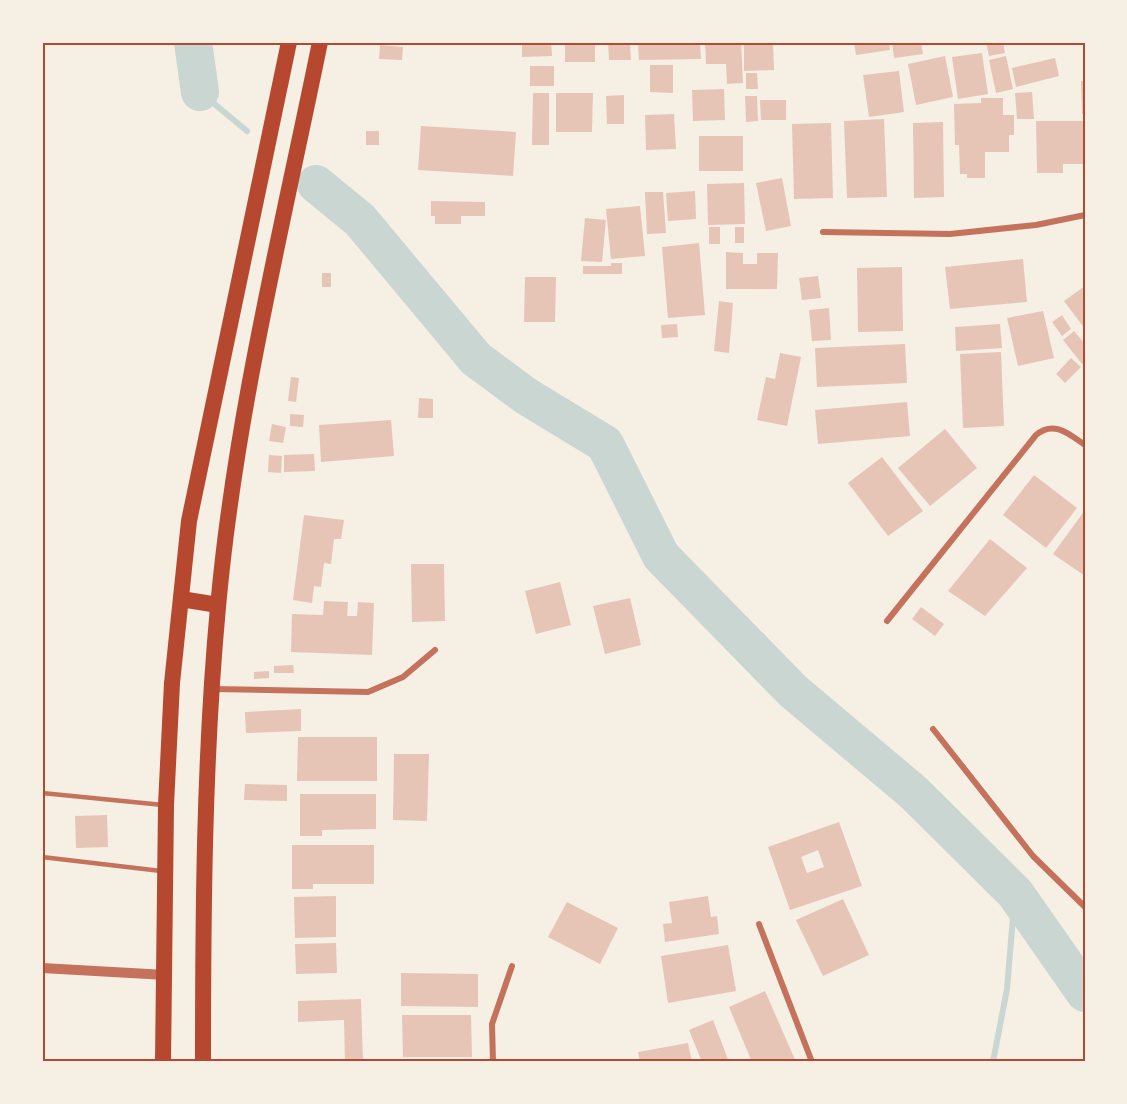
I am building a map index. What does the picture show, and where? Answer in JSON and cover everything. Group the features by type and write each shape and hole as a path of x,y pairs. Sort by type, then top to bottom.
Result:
{"highway":[{"path":"163,1062 166,975 166,805 172,683 189,521 289,42"},
{"path":"203,1062 212,689 218,605 237,462 320,42"},
{"path":"181,599 218,605"}],"street":[{"path":"823,232 950,234 1036,225 1085,215"},
{"path":"887,621 1036,435 1043,429 1060,428 1085,445"},
{"path":"212,689 368,692 404,677 435,650"},
{"path":"933,729 1033,856 1085,907"},
{"path":"759,924 812,1062"},
{"path":"493,1062 492,1024 512,966"},
{"path":"42,968 166,975"}],"lane":[{"path":"42,793 166,805"},
{"path":"42,857 166,872"}],"building":[{"path":"522,42 551,42 552,56 522,57"},
{"path":"565,42 595,42 595,62 565,62"},
{"path":"608,42 630,42 631,60 609,60"},
{"path":"638,42 700,42 701,59 639,60"},
{"path":"705,42 741,42 743,83 727,84 726,64 706,64"},
{"path":"744,42 773,42 774,70 744,71"},
{"path":"854,42 889,42 890,50 856,55"},
{"path":"892,42 921,42 923,54 894,58"},
{"path":"986,42 1003,42 1005,53 989,56"},
{"path":"380,45 403,47 402,60 379,59"},
{"path":"982,53 988,94 958,99 952,57"},
{"path":"945,56 953,97 916,105 908,64"},
{"path":"1006,56 1013,89 996,93 989,60"},
{"path":"1055,58 1059,76 1016,87 1012,68"},
{"path":"650,65 673,65 673,93 650,92"},
{"path":"530,66 554,66 554,86 530,86"},
{"path":"899,71 904,112 869,117 863,75"},
{"path":"746,73 757,73 758,89 746,89"},
{"path":"1081,81 1085,81 1085,114 1082,114"},
{"path":"724,89 725,120 693,121 692,90"},
{"path":"1032,92 1034,119 1017,119 1015,93"},
{"path":"533,93 549,93 549,145 532,145"},
{"path":"556,93 593,93 592,132 556,132"},
{"path":"624,95 624,124 607,124 606,96"},
{"path":"745,96 757,96 758,121 746,122"},
{"path":"981,98 1003,98 1003,115 1014,115 1014,135 1009,135 1009,152 985,152 985,178 967,178 967,174 960,174 959,145 955,145 954,104 981,103"},
{"path":"760,100 786,100 786,120 761,120"},
{"path":"674,114 676,149 646,150 645,115"},
{"path":"884,119 887,197 847,198 844,121"},
{"path":"1036,121 1085,121 1085,164 1063,164 1063,173 1037,173"},
{"path":"943,122 944,197 914,198 913,123"},
{"path":"831,123 833,198 794,199 792,124"},
{"path":"421,126 516,132 513,176 418,170"},
{"path":"366,131 379,131 379,145 366,145"},
{"path":"699,136 743,136 743,171 699,171"},
{"path":"782,178 791,226 766,231 756,183"},
{"path":"744,183 745,224 708,225 707,184"},
{"path":"695,191 696,219 668,221 666,193"},
{"path":"645,192 663,192 666,233 647,234"},
{"path":"431,201 485,202 485,216 461,216 461,224 435,224 435,216 431,216"},
{"path":"640,206 645,256 611,259 606,209"},
{"path":"585,218 606,220 602,262 581,261"},
{"path":"709,227 720,227 720,244 709,244"},
{"path":"735,227 744,227 744,243 735,243"},
{"path":"699,243 705,315 668,318 662,247"},
{"path":"726,252 743,253 743,264 757,264 757,253 778,253 777,289 726,289"},
{"path":"1023,259 1027,302 950,309 945,267"},
{"path":"611,263 622,263 622,274 583,274 583,266 611,266"},
{"path":"902,267 903,331 858,332 857,268"},
{"path":"322,273 331,273 331,287 322,287"},
{"path":"818,276 821,298 802,300 799,278"},
{"path":"525,277 556,277 555,322 524,322"},
{"path":"1085,286 1085,329 1064,301"},
{"path":"719,301 733,303 729,353 714,351"},
{"path":"829,308 831,340 812,341 809,310"},
{"path":"1043,311 1054,358 1018,366 1007,318"},
{"path":"1062,315 1071,329 1062,336 1052,322"},
{"path":"677,324 678,337 662,338 661,325"},
{"path":"1000,324 1002,348 956,351 955,327"},
{"path":"1074,331 1085,344 1085,362 1082,364 1063,340"},
{"path":"905,344 907,383 817,387 815,348"},
{"path":"1001,352 1004,426 963,428 960,354"},
{"path":"780,353 801,357 787,426 757,420 766,377 775,379"},
{"path":"1071,358 1081,367 1065,383 1056,374"},
{"path":"291,377 299,378 296,402 288,401"},
{"path":"419,398 433,399 433,418 418,418"},
{"path":"907,402 910,436 818,444 815,410"},
{"path":"290,414 304,415 303,427 290,426"},
{"path":"391,420 394,456 321,462 319,425"},
{"path":"272,424 286,427 283,443 269,441"},
{"path":"945,429 977,468 930,506 898,468"},
{"path":"314,454 315,471 284,472 284,455"},
{"path":"269,455 282,456 281,473 268,472"},
{"path":"882,457 923,511 888,536 848,483"},
{"path":"1034,475 1077,508 1046,548 1003,515"},
{"path":"1085,510 1085,576 1053,554"},
{"path":"304,515 344,520 341,539 334,539 331,564 324,563 321,587 314,586 312,603 293,600"},
{"path":"990,539 1027,568 985,616 948,591"},
{"path":"411,564 444,564 445,621 412,622"},
{"path":"560,582 571,625 536,634 525,591"},
{"path":"630,598 641,645 605,654 593,606"},
{"path":"324,601 348,602 347,616 357,616 358,602 374,603 372,655 291,652 292,614 323,615"},
{"path":"921,607 944,624 935,636 912,619"},
{"path":"293,665 294,673 274,673 274,666"},
{"path":"269,671 269,678 254,679 254,672"},
{"path":"301,709 301,731 246,733 245,712"},
{"path":"298,737 377,737 377,781 297,781"},
{"path":"394,754 429,754 427,821 393,820"},
{"path":"245,784 287,785 287,801 244,800"},
{"path":"300,794 376,794 376,829 322,830 322,836 300,836"},
{"path":"107,815 108,847 76,848 75,816"},
{"path":"839,822 862,886 790,910 768,847","holes":["818,850 824,867 807,873 801,857"]},
{"path":"292,845 374,845 374,884 313,884 313,889 292,889"},
{"path":"336,896 336,937 295,938 294,897"},
{"path":"708,896 711,917 717,916 719,934 665,942 663,924 672,923 669,902"},
{"path":"843,899 869,955 823,976 796,920"},
{"path":"567,902 618,928 600,964 548,937"},
{"path":"336,943 337,973 296,974 295,944"},
{"path":"728,945 736,991 668,1003 661,956"},
{"path":"401,973 478,974 478,1007 401,1006"},
{"path":"765,991 796,1062 752,1062 729,1007"},
{"path":"361,999 363,1062 345,1062 344,1020 298,1022 298,1001"},
{"path":"402,1015 471,1015 472,1057 403,1057"},
{"path":"713,1020 729,1062 702,1062 689,1030"},
{"path":"688,1043 692,1062 640,1062 638,1052"}],"waterway":[{"path":"193,42 200,92"},
{"path":"200,92 247,131"},
{"path":"316,184 360,220 476,359 526,396 605,444 661,556 793,691 913,792 1015,893 1085,993"},
{"path":"993,1062 1007,989 1015,893"}]}
